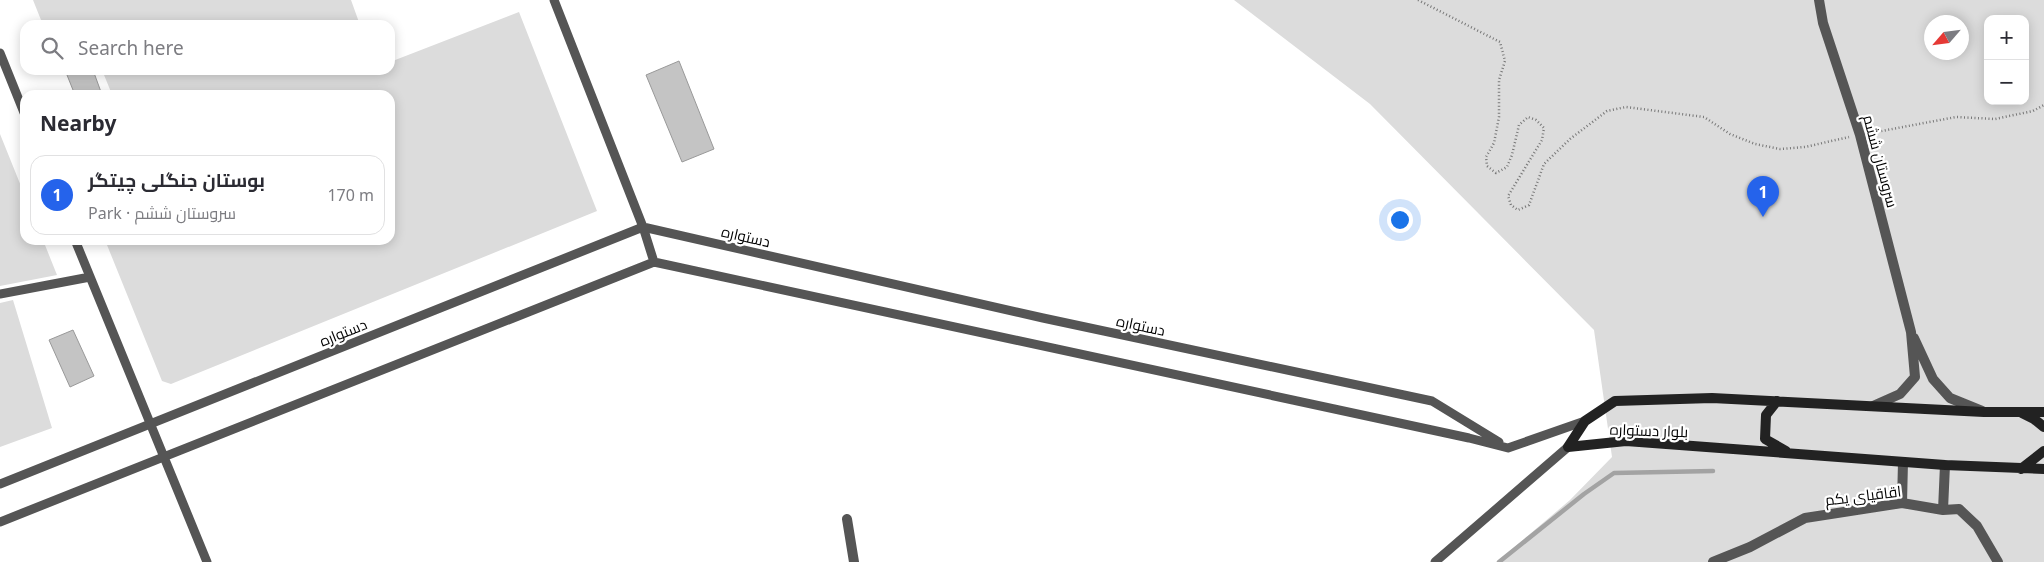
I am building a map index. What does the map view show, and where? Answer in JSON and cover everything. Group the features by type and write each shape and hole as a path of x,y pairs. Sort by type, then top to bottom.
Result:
{"main road":[{"name":"بلوار دستواره","path":"1568,446 1585,420 1615,401 1712,398 1984,412 2044,412"},
{"path":"1776,401 1766,415 1765,439 1790,454"},
{"path":"2016,411 2034,419 2044,427"},
{"name":"بلوار دستواره","path":"1568,446 1626,441 1945,465 2044,469"},
{"path":"2021,469 2044,450"}],"street":[{"name":"سروستان ششم","path":"1819,0 1823,22 1860,135 1911,332"},
{"path":"1873,406 1900,394 1914,377 1911,332"},
{"path":"1911,332 1934,379 1950,398 1984,412"},
{"path":"1902,503 1903,462"},
{"path":"1943,510 1945,465"},
{"name":"اقاقیای یکم","path":"1713,562 1750,547 1805,518 1902,503 1943,510 1959,509 1977,526 1998,562"},
{"path":"847,519 854,562"}],"lane":[{"path":"554,0 643,226 654,262"},
{"path":"0,53 20,103"},
{"name":"دستواره","path":"0,484 643,226 1043,318 1432,400 1508,448"},
{"path":"77,245 207,562"},
{"path":"0,522 654,262 1450,433 1508,448 1585,420"},
{"path":"0,294 90,277"},
{"path":"1435,562 1568,446"}],"path":[{"path":"1418,0 1500,42 1505,61 1499,80 1499,118 1494,143 1486,157 1487,166 1496,173 1507,167 1512,155 1519,125 1528,117 1536,120 1544,128 1542,140 1508,196 1511,205 1518,210 1529,206 1544,164 1570,139 1607,111 1626,107 1704,117 1730,134 1755,144 1780,150 1805,147 1956,117 1995,119 2033,111 2044,105"}],"shaded area":[{"path":"33,0 351,0 358,20 41,20"},
{"path":"1234,0 2044,0 2044,562 1497,562 1570,500 1612,457 1594,330 1370,104"},
{"path":"519,12 597,211 171,384 162,381 107,245 395,245 395,90 110,90 104,75 395,75 395,60"},
{"path":"0,134 20,184 20,245 45,245 57,275 0,286"},
{"path":"13,300 52,428 0,447 0,303"}],"building":[{"path":"679,61 714,149 682,162 646,75"},
{"path":"67,75 95,75 100,90 73,90"},
{"path":"73,330 94,376 70,387 49,340"}],"waterway":[{"path":"1499,562 1584,494 1614,473 1713,471"}],"place":[{"name":"بوستان جنگلی چیتگر","path":"1763,217"}]}
